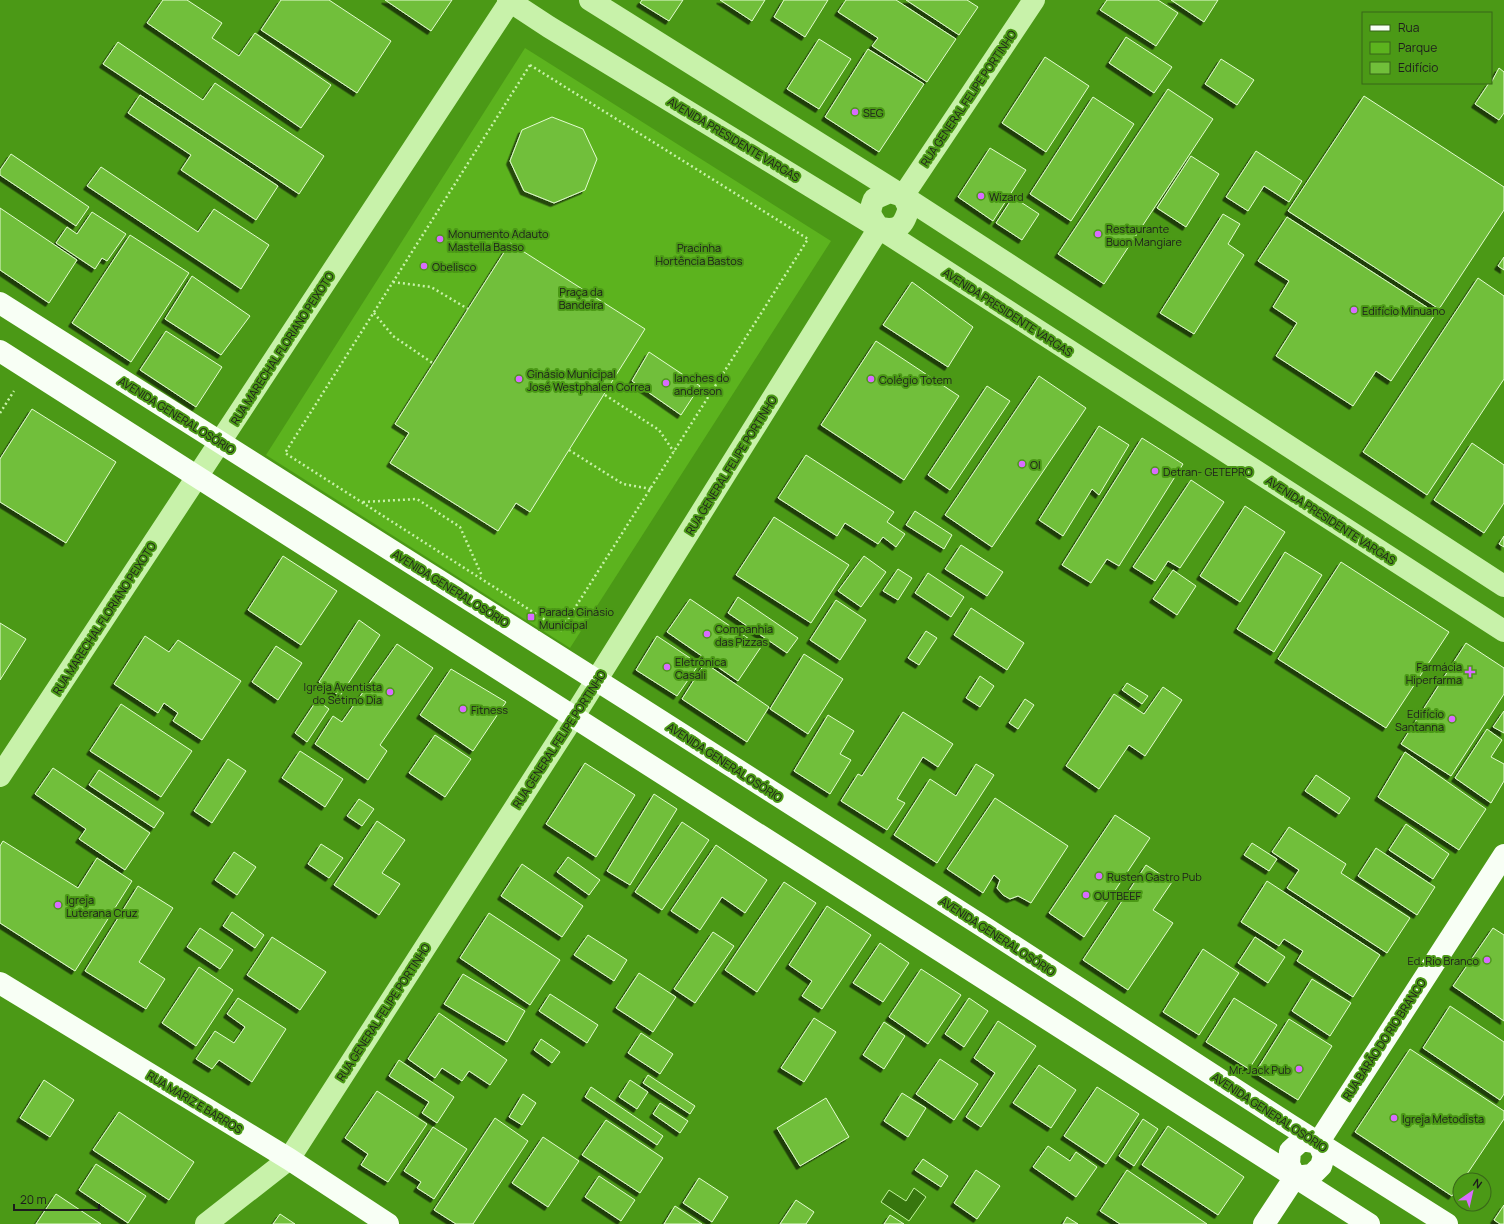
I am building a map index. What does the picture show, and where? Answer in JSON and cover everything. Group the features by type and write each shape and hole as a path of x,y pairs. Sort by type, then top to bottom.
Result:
{"main road":[{"name":"AVENIDA GENERAL OSÓRIO","path":"0,303 596,680 984,927 1318,1143 1447,1224"},
{"path":"0,351 1369,1224"},
{"name":"RUA BARÃO DO RIO BRANCO","path":"1318,1143 1504,855"},
{"name":"RUA MARIZ E BARROS","path":"0,983 289,1159 388,1224"},
{"path":"1295,1177 1289,1164 1290,1151 1302,1140 1318,1143"},
{"path":"1264,1224 1295,1177"}],"street":[{"name":"AVENIDA PRESIDENTE VARGAS","path":"510,0 549,27 879,228 1504,631"},
{"name":"RUA MARECHAL FLORIANO PEIXOTO","path":"0,776 510,0"},
{"path":"590,0 903,196 1504,586"},
{"name":"RUA GENERAL FELIPE PORTINHO","path":"903,196 1034,0"},
{"path":"890,192 903,196 909,208 905,220 900,227 892,230 879,228 870,216 870,209 874,199 890,192"},
{"name":"RUA GENERAL FELIPE PORTINHO","path":"206,1224 289,1159 574,716 879,228"}],"path":[{"path":"530,64 808,239 561,630 285,453 374,313 530,64"},
{"path":"393,282 431,287 468,309"},
{"path":"374,313 393,336 434,364"},
{"path":"605,395 659,430 674,452"},
{"path":"569,450 623,484 651,489"},
{"path":"361,502 417,499 460,527 484,581"}],"green space":[{"name":"Praça da Bandeira","path":"525,48 831,241 570,648 266,455"}],"shaded area":[{"path":"914,1188 926,1197 909,1221 881,1202 889,1190 906,1201"}],"building":[{"path":"163,0 187,0 222,23 212,38 239,56 255,33 331,85 301,128 147,23"},
{"path":"281,0 329,0 391,41 357,93 261,30"},
{"path":"385,0 452,0 431,31"},
{"path":"642,0 683,0 669,21 640,3"},
{"path":"720,0 765,0 752,21"},
{"path":"784,0 828,0 805,37 774,17"},
{"path":"846,0 896,0 956,39 927,82 872,46 878,38 838,12"},
{"path":"906,0 967,0 978,7 959,35"},
{"path":"1107,0 1158,0 1178,13 1156,46 1100,10"},
{"path":"1171,0 1218,0 1204,22"},
{"path":"1126,37 1172,67 1154,93 1109,63"},
{"path":"819,39 851,59 819,109 787,89"},
{"path":"118,42 203,100 215,83 324,156 299,194 103,64"},
{"path":"868,49 924,84 879,152 825,117"},
{"path":"1045,57 1089,86 1046,152 1002,123"},
{"path":"1221,59 1254,80 1237,105 1205,84"},
{"path":"1499,68 1504,72 1504,113 1499,120 1475,104 1488,84 1492,84"},
{"path":"1168,89 1213,119 1104,284 1058,254"},
{"path":"140,95 278,186 256,220 181,170 191,155 128,113"},
{"path":"1364,96 1504,187 1504,210 1439,309 1288,211"},
{"path":"1093,97 1134,124 1071,221 1030,194"},
{"path":"552,117 583,129 597,159 585,190 554,203 524,191 510,161 522,130"},
{"path":"990,148 1026,170 993,221 958,197"},
{"path":"1256,151 1302,181 1289,202 1264,186 1248,211 1226,197"},
{"path":"11,154 89,207 76,226 0,175 0,170"},
{"path":"1191,156 1219,174 1186,227 1157,208"},
{"path":"101,167 198,232 214,209 269,245 241,289 87,186"},
{"path":"1013,197 1039,214 1022,240 996,223"},
{"path":"0,208 77,260 49,303 0,270"},
{"path":"92,212 126,234 107,261 102,258 95,269 56,243 67,227 77,234"},
{"path":"1223,214 1240,224 1228,244 1244,255 1194,334 1160,313"},
{"name":"Edifício Minuano","path":"1287,217 1436,313 1391,381 1376,371 1353,406 1276,356 1297,323 1273,307 1289,281 1258,261"},
{"path":"130,235 189,273 131,362 72,323"},
{"name":"Ginásio Municipal José Westphalen Correa","path":"510,243 645,329 530,512 516,503 498,531 390,463 409,433 395,424"},
{"path":"1504,257 1504,270 1498,266"},
{"path":"192,276 250,316 221,355 165,319"},
{"path":"1478,278 1504,296 1504,379 1427,495 1363,452"},
{"path":"912,282 973,327 948,367 883,325"},
{"path":"166,331 222,367 196,407 140,370"},
{"path":"876,341 959,396 904,480 821,425"},
{"name":"lanches do anderson","path":"649,352 700,386 681,415 632,381"},
{"path":"1039,376 1086,408 992,547 945,515"},
{"path":"987,386 1010,401 950,490 928,475"},
{"path":"32,409 116,462 66,543 0,502 0,459"},
{"path":"1099,426 1129,445 1099,495 1092,489 1063,536 1039,520"},
{"path":"1142,438 1183,464 1119,566 1107,559 1091,583 1062,565"},
{"path":"1472,443 1504,465 1504,503 1484,533 1434,500"},
{"path":"806,455 894,512 887,522 905,534 896,547 883,537 878,544 845,523 837,536 778,498"},
{"path":"1191,480 1224,502 1180,568 1168,561 1155,581 1133,567"},
{"path":"1245,506 1285,532 1240,602 1200,576"},
{"path":"915,511 952,535 944,549 906,525"},
{"path":"774,517 849,565 811,623 736,575"},
{"path":"1504,536 1504,547 1499,544"},
{"path":"961,545 1003,572 987,596 945,569"},
{"path":"1285,552 1322,575 1274,652 1237,629"},
{"path":"283,556 337,591 301,645 248,610"},
{"path":"864,556 886,572 861,607 838,591"},
{"path":"1341,562 1449,632 1386,728 1278,659"},
{"path":"898,569 912,578 898,600 883,591"},
{"path":"1173,570 1196,586 1177,615 1153,599"},
{"path":"928,573 964,597 951,617 915,593"},
{"path":"738,597 798,638 787,653 728,613"},
{"path":"690,599 761,647 738,681 667,632"},
{"path":"836,600 866,620 840,660 810,640"},
{"path":"971,608 1024,643 1007,670 954,635"},
{"path":"359,620 380,635 340,696 319,682"},
{"path":"0,623 26,639 0,680"},
{"path":"926,631 937,638 919,665 908,658"},
{"path":"145,636 169,652 178,640 241,681 202,740 173,721 178,713 164,703 158,713 114,684"},
{"name":"Eletrônica Casali","path":"657,636 699,664 677,696 636,670"},
{"name":"Edifício Santanna","path":"1466,643 1504,668 1504,694 1451,776 1401,744"},
{"name":"Igreja Aventista do Sétimo Dia","path":"397,644 433,668 380,745 387,751 368,780 315,744 333,716 342,722"},
{"path":"276,646 302,663 278,700 252,682"},
{"path":"804,654 843,679 808,734 770,709"},
{"path":"705,663 769,707 747,742 682,699"},
{"name":"Fitness","path":"451,669 506,702 473,751 420,715"},
{"path":"980,676 994,686 980,707 966,698"},
{"path":"1127,683 1148,696 1142,704 1122,690"},
{"path":"1163,687 1182,700 1145,756 1129,745 1099,789 1066,766 1114,694 1144,714"},
{"path":"1025,699 1034,705 1018,729 1009,723"},
{"path":"317,700 329,709 307,742 295,733"},
{"path":"121,704 192,751 161,797 90,751"},
{"path":"1504,711 1504,733 1493,727"},
{"path":"903,712 953,744 938,767 923,757 897,799 905,803 887,830 841,801 858,774 862,776"},
{"path":"828,715 854,731 840,754 851,760 830,794 794,771"},
{"path":"1487,729 1502,740 1491,757 1504,764 1504,781 1491,803 1455,778"},
{"path":"435,735 471,759 445,797 409,773"},
{"path":"300,751 343,779 325,807 282,778"},
{"path":"1405,752 1486,809 1459,850 1378,797"},
{"path":"228,759 246,771 212,823 194,811"},
{"path":"585,763 635,795 596,857 546,824"},
{"path":"976,764 994,775 937,863 894,835 930,779 956,796"},
{"path":"53,768 150,833 125,870 79,839 86,829 35,794"},
{"path":"99,770 164,813 154,828 89,785"},
{"path":"1316,775 1350,798 1339,814 1305,791"},
{"path":"654,794 677,809 630,885 607,871"},
{"path":"995,798 1068,846 1031,903 1018,896 1010,899 1003,895 997,888 1000,880 994,875 983,893 947,869"},
{"path":"359,799 374,809 362,826 347,816"},
{"name":"Rusten Gastro Pub","path":"1115,815 1150,838 1084,937 1049,913"},
{"path":"377,821 405,840 382,873 400,884 379,915 334,885"},
{"path":"682,822 709,840 662,910 635,892"},
{"path":"1406,824 1449,854 1433,879 1389,850"},
{"path":"1289,827 1346,864 1341,873 1410,918 1387,953 1287,888 1299,870 1272,852"},
{"name":"Igreja Luterana Cruz","path":"3,841 78,888 97,858 132,881 75,971 0,923 0,846"},
{"path":"1252,843 1277,859 1269,871 1244,855"},
{"path":"321,844 343,858 329,878 308,864"},
{"path":"716,845 767,880 745,913 722,897 700,930 671,911"},
{"path":"1376,848 1435,887 1417,915 1358,876"},
{"path":"234,852 256,867 237,895 215,880"},
{"path":"568,857 600,880 589,895 557,872"},
{"path":"522,864 583,906 562,937 501,896"},
{"path":"1146,865 1172,882 1153,910 1173,923 1128,990 1083,960"},
{"path":"1267,881 1380,955 1353,997 1297,961 1303,951 1284,939 1279,946 1241,922"},
{"path":"784,882 816,903 757,992 725,970"},
{"path":"138,886 173,908 139,962 165,979 146,1009 85,971"},
{"path":"827,906 871,935 822,1009 802,996 812,981 789,965"},
{"path":"232,912 264,935 255,948 223,926"},
{"path":"489,913 560,960 530,1005 460,958"},
{"path":"200,928 233,950 220,969 187,947"},
{"name":"Ed. Rio Branco","path":"1493,928 1504,935 1504,1021 1453,986"},
{"path":"713,932 734,946 695,1003 674,989"},
{"path":"588,935 627,960 614,981 574,955"},
{"path":"272,937 326,972 300,1010 247,975"},
{"path":"1255,937 1285,957 1268,983 1238,963"},
{"path":"880,943 909,963 883,1002 853,983"},
{"path":"1203,949 1239,973 1199,1035 1163,1012"},
{"path":"199,967 233,990 196,1046 162,1023"},
{"path":"921,969 961,995 928,1044 889,1017"},
{"path":"639,973 676,997 653,1032 616,1008"},
{"path":"463,974 525,1011 507,1042 444,1004"},
{"path":"1312,979 1351,1003 1330,1036 1292,1011"},
{"path":"550,994 598,1025 587,1043 539,1011"},
{"path":"238,998 286,1029 252,1082 219,1060 212,1069 196,1059 215,1031 234,1043 245,1027 227,1014"},
{"path":"969,998 988,1011 964,1047 945,1034"},
{"path":"1234,998 1277,1025 1249,1069 1206,1042"},
{"path":"1450,1006 1504,1042 1504,1094 1500,1100 1423,1048"},
{"path":"439,1013 507,1060 490,1085 469,1071 462,1081 442,1068 435,1078 408,1059"},
{"path":"814,1018 836,1032 804,1082 781,1068"},
{"path":"1289,1019 1332,1046 1298,1100 1255,1073"},
{"path":"998,1021 1036,1046 981,1127 966,1117 995,1073 974,1058"},
{"path":"884,1022 905,1036 884,1069 863,1055"},
{"path":"641,1033 673,1054 660,1074 628,1053"},
{"path":"541,1039 560,1052 552,1063 534,1050"},
{"path":"1410,1049 1504,1111 1504,1119 1468,1172 1452,1172 1452,1196 1355,1132"},
{"path":"940,1059 978,1084 954,1120 916,1094"},
{"path":"399,1060 454,1097 437,1123 422,1113 429,1102 389,1076"},
{"path":"1039,1065 1076,1090 1051,1128 1013,1103"},
{"path":"648,1075 695,1106 690,1114 643,1083"},
{"path":"44,1080 74,1100 50,1137 20,1118"},
{"path":"630,1080 648,1092 637,1109 619,1097"},
{"path":"591,1087 663,1136 657,1145 585,1097"},
{"path":"1097,1087 1139,1114 1106,1164 1064,1136"},
{"path":"377,1091 427,1124 388,1182 361,1165 368,1154 345,1138"},
{"path":"902,1093 926,1108 908,1137 884,1121"},
{"path":"523,1094 536,1103 522,1125 509,1117"},
{"path":"826,1098 849,1137 800,1166 777,1128"},
{"path":"660,1103 688,1121 680,1133 653,1114"},
{"path":"119,1112 194,1162 169,1200 93,1150"},
{"path":"495,1118 528,1141 473,1224 456,1224 434,1210"},
{"path":"1143,1119 1158,1129 1134,1166 1119,1156"},
{"path":"606,1120 663,1158 640,1193 582,1155"},
{"path":"1168,1126 1244,1177 1218,1215 1142,1165"},
{"path":"433,1127 467,1149 434,1199 417,1188 421,1182 404,1171"},
{"path":"543,1137 579,1161 548,1207 512,1183"},
{"path":"1048,1146 1070,1161 1076,1152 1097,1167 1076,1197 1033,1167"},
{"path":"923,1159 948,1176 941,1187 915,1170"},
{"path":"96,1164 146,1196 128,1223 79,1190"},
{"path":"976,1170 1000,1186 977,1219 954,1203"},
{"path":"1127,1170 1207,1224 1120,1224 1100,1211"},
{"path":"599,1176 635,1200 621,1221 585,1197"},
{"path":"699,1178 728,1197 712,1222 683,1203"},
{"path":"56,1194 101,1224 36,1224"},
{"path":"796,1200 814,1212 806,1224 780,1224"},
{"path":"1504,1205 1504,1224 1500,1224 1494,1220"},
{"path":"675,1206 702,1224 664,1224"},
{"path":"280,1214 295,1224 273,1224"},
{"path":"890,1215 904,1224 884,1224"},
{"path":"1067,1217 1078,1224 1063,1224"}],"place":[{"name":"SEG","path":"855,112"},
{"name":"Wizard","path":"981,196"},
{"name":"Restaurante Buon Mangiare","path":"1098,234"},
{"name":"Monumento Adauto Mastella Basso","path":"440,239"},
{"name":"Obelisco","path":"424,266"},
{"name":"Edifício Minuano","path":"1354,310"},
{"name":"Ginásio Municipal José Westphalen Correa","path":"519,379"},
{"name":"Colégio Totem","path":"871,379"},
{"name":"lanches do anderson","path":"666,383"},
{"name":"OI","path":"1022,464"},
{"name":"Detran- GETEPRO","path":"1155,471"},
{"name":"Parada Ginásio Municipal","path":"531,617"},
{"name":"Companhia das Pizzas","path":"707,634"},
{"name":"Eletrônica Casali","path":"667,667"},
{"name":"Farmácia Hiperfarma","path":"1470,672"},
{"name":"Igreja Aventista do Sétimo Dia","path":"390,692"},
{"name":"Fitness","path":"463,709"},
{"name":"Edifício Santanna","path":"1452,719"},
{"name":"Rusten Gastro Pub","path":"1099,876"},
{"name":"OUTBEEF","path":"1086,895"},
{"name":"Igreja Luterana Cruz","path":"58,905"},
{"name":"Ed. Rio Branco","path":"1487,960"},
{"name":"Mr. Jack Pub","path":"1299,1069"},
{"name":"Igreja Metodista","path":"1394,1118"}],"park label":[{"name":"Pracinha Hortência Bastos","path":"699,253"}]}
